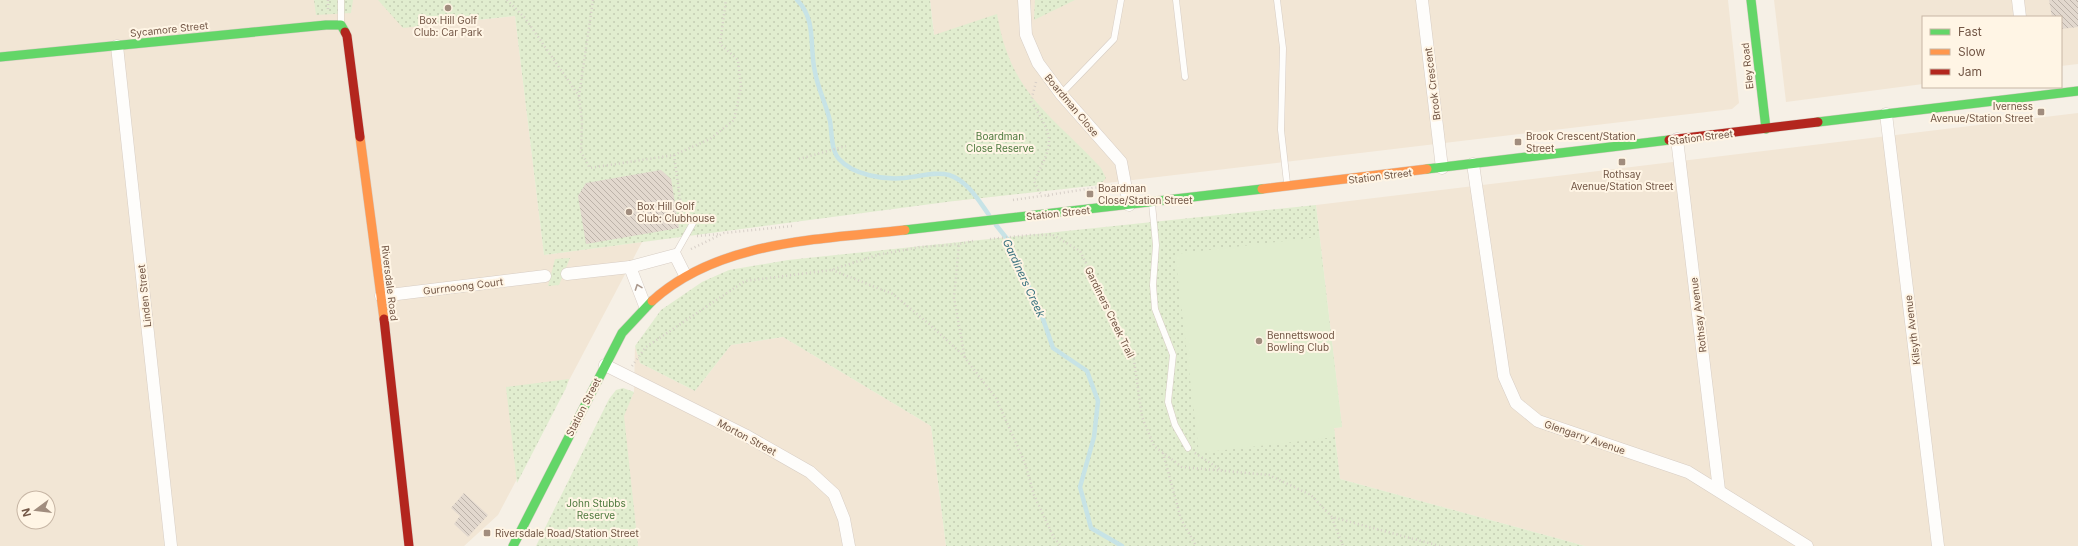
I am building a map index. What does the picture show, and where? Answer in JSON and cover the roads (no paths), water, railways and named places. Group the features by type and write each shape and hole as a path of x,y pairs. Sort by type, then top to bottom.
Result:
{"main road":[{"name":"Eley Road","path":"1751,0 1766,129"},
{"name":"Sycamore Street","path":"0,57 326,25 341,25"},
{"name":"Riversdale Road","path":"341,25 347,36 381,296 409,546"},
{"name":"Station Street","path":"513,546 528,513 622,333 645,306 685,275 720,259 753,250 1026,216 1766,129 1886,114 2028,92 2078,91"},
{"name":"Station Street","path":"504,540 528,513"}],"street":[{"name":"Boardman Close","path":"1024,0 1026,35 1038,63 1061,94 1121,162 1129,205"},
{"name":"Brook Crescent","path":"1422,0 1442,168"},
{"path":"2018,0 2020,16"},
{"name":"Linden Street","path":"117,46 171,546"},
{"name":"Kilsyth Avenue","path":"1886,114 1938,546"},
{"name":"Rothsay Avenue","path":"1677,140 1719,490"},
{"name":"Glengarry Avenue","path":"1473,164 1504,376 1516,403 1538,421 1688,472 1807,546"},
{"path":"567,274 630,267 675,255 685,275"},
{"path":"630,267 645,306"},
{"name":"Gurrnoong Court","path":"381,296 545,276"},
{"name":"Morton Street","path":"605,365 745,435 810,472 834,494 844,519 849,546"}],"lane":[{"path":"341,0 341,25"},
{"path":"1061,94 1114,39 1121,0"},
{"path":"1176,0 1185,77"},
{"path":"1277,0 1283,48 1281,130 1287,186"},
{"path":"1152,202 1156,245 1153,285 1155,309 1173,355 1168,402 1175,425 1188,448"},
{"path":"675,255 686,238 693,223"}],"waterway":[{"name":"Gardiners Creek","path":"797,0 803,8 810,25 813,63 816,78 830,121 834,151 839,159 860,173 878,177 896,178 932,174 949,175 962,182 977,198 989,215"},
{"name":"Gardiners Creek","path":"996,225 1008,240 1043,319 1053,348 1087,371 1098,401 1094,437 1080,487 1091,528 1122,546"}],"place":[{"name":"Box Hill Golf Club: Car Park","path":"448,8"},
{"name":"Iverness Avenue/Station Street","path":"2041,112"},
{"name":"Brook Crescent/Station Street","path":"1518,142"},
{"name":"Rothsay Avenue/Station Street","path":"1622,162"},
{"name":"Boardman Close/Station Street","path":"1090,194"},
{"name":"Box Hill Golf Club: Clubhouse","path":"629,212"},
{"name":"Bennettswood Bowling Club","path":"1259,341"},
{"name":"Riversdale Road/Station Street","path":"487,533"}],"park label":[{"name":"Boardman Close Reserve","path":"1000,142"},
{"name":"John Stubbs Reserve","path":"596,508"}]}
